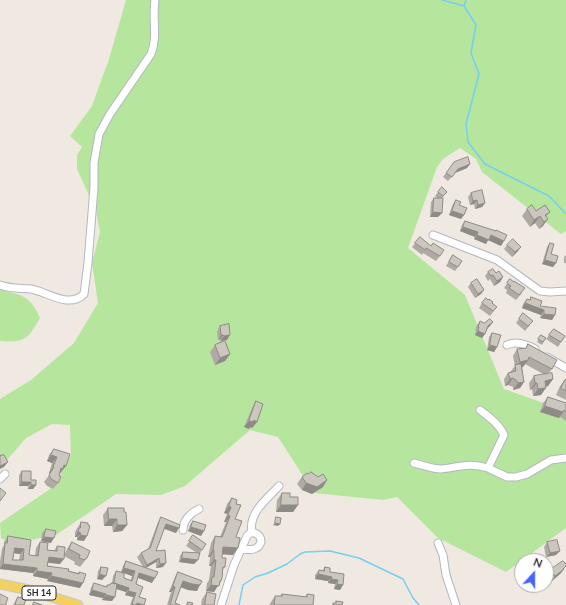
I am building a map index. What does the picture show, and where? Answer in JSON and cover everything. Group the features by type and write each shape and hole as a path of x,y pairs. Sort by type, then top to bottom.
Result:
{"main road":[{"name":"SH 14","path":"0,584 29,590 78,605"}],"street":[{"path":"0,285 8,288 32,289 48,296 66,300 76,299 84,294 88,263 96,147 100,134 110,114 154,48 155,0"},
{"path":"433,235 497,260 540,291 566,291"},
{"path":"508,345 513,342 531,347 566,368"},
{"path":"480,410 496,423 504,435 488,468"},
{"path":"414,463 440,469 470,464 479,465 507,476 516,477 527,474 551,460 566,458"},
{"path":"252,532 252,518 260,506 279,486"},
{"path":"183,530 187,519 198,509"},
{"path":"242,549 254,550 260,545 262,540 257,534 252,532"},
{"path":"221,605 234,565 242,549 246,536 252,532"},
{"path":"438,543 443,555 446,575 456,605"}],"green space":[{"path":"126,0 566,0 566,231 561,234 482,172 476,159 460,148 443,159 437,167 408,248 465,295 504,389 566,411 566,528 532,553 514,553 514,566 506,572 438,538 397,497 383,500 314,493 278,437 250,430 185,486 161,495 116,494 56,535 13,543 1,538 0,523 53,487 71,455 70,425 52,424 26,438 0,468 0,399 31,380 74,343 98,303 92,263 100,232 96,211 77,169 77,155 82,147 70,136 92,106 109,59"},
{"path":"0,287 6,291 21,295 27,299 34,306 40,318 29,335 25,338 15,341 0,341"}],"building":[{"path":"468,157 470,164 458,169 452,177 446,173 454,162"},
{"path":"442,187 447,192 443,196 438,192"},
{"path":"482,190 485,203 478,205 477,200 473,201 471,193"},
{"path":"434,198 443,198 442,213 433,212"},
{"path":"456,200 461,202 459,205 467,208 464,215 452,211"},
{"path":"532,205 536,211 545,205 550,212 545,215 548,219 544,222 540,216 534,220 527,209"},
{"path":"465,221 496,230 507,235 504,241 491,235 489,240 477,235 478,232 463,227"},
{"path":"420,237 431,246 433,243 444,250 440,256 426,248 425,250 415,243"},
{"path":"513,239 521,247 515,252 507,245"},
{"path":"550,243 554,244 551,254 558,256 556,263 545,260"},
{"path":"453,255 462,261 458,267 449,262"},
{"path":"493,269 496,273 499,271 503,277 497,281 493,275 491,276 488,272"},
{"path":"477,279 484,290 478,294 471,283"},
{"path":"510,279 525,288 519,295 509,288 511,286 507,283"},
{"path":"531,297 542,301 540,306 556,308 555,315 544,314 544,310 525,303 527,299 530,300"},
{"path":"486,298 493,302 492,303 497,307 493,311 482,303"},
{"path":"523,313 533,321 528,326 519,319"},
{"path":"490,319 493,322 488,326 485,334 478,331 480,321 484,323"},
{"path":"229,324 230,335 221,335 220,326"},
{"path":"554,329 565,336 561,342 549,335"},
{"path":"492,333 501,335 497,347 490,345"},
{"path":"541,335 546,338 543,342 538,339"},
{"path":"225,341 230,354 220,358 215,345"},
{"path":"528,344 557,360 552,369 529,357 528,360 520,362 517,349 526,348"},
{"path":"521,364 524,382 518,383 513,378 510,379 508,373 516,371 515,365"},
{"path":"552,373 553,379 545,381 546,388 538,389 534,376"},
{"path":"566,380 566,391 561,388"},
{"path":"548,397 566,403 566,412 564,410 563,412 545,406"},
{"path":"256,401 263,404 257,422 254,420 253,422 249,421"},
{"path":"54,449 70,454 66,466 64,465 63,469 61,468 59,476 61,477 58,483 51,479 49,475 54,467 57,457 51,455"},
{"path":"4,455 8,462 0,466 0,456"},
{"path":"22,471 31,471 31,480 36,480 36,485 31,485 31,482 22,482"},
{"path":"311,472 318,477 323,474 327,480 317,487 306,483 302,477"},
{"path":"0,488 6,493 0,501"},
{"path":"282,493 290,493 290,497 298,497 298,505 281,505"},
{"path":"232,498 237,500 236,504 241,505 235,519 242,521 236,537 240,538 238,548 223,547 222,558 226,558 222,578 219,586 211,585 212,577 214,577 216,560 214,560 213,550 215,536 222,537 223,535 230,516 228,515 231,507 229,506"},
{"path":"108,508 124,508 124,512 126,512 127,525 117,525 117,519 109,519"},
{"path":"161,517 180,525 179,528 166,524 156,551 165,550 166,563 160,564 159,558 147,565 141,553 150,548"},
{"path":"276,517 281,518 280,524 275,523"},
{"path":"193,521 206,525 204,531 191,527"},
{"path":"81,522 88,523 90,526 87,536 80,535 81,533 78,532"},
{"path":"46,529 56,531 54,538 44,537"},
{"path":"193,535 206,544 202,550 189,541"},
{"path":"8,536 31,540 29,555 38,556 40,542 48,543 47,550 57,551 57,546 65,547 64,559 49,557 47,566 69,569 68,571 86,574 83,583 51,576 52,573 37,571 37,568 3,564 5,543 7,543","holes":["15,548 24,549 23,560 13,560"]},
{"path":"557,540 560,551 550,553 547,542"},
{"path":"72,542 90,551 85,560 79,558 80,555 69,549"},
{"path":"183,552 200,553 198,560 182,558"},
{"path":"126,561 158,572 155,578 139,573 136,584 143,587 139,597 146,599 144,605 137,603 136,605 132,604 136,593 128,591 129,588 114,583 116,571 124,573 124,578 132,581 135,571 124,568"},
{"path":"563,561 566,564 563,570 555,576 554,567"},
{"path":"101,567 108,568 106,576 100,574"},
{"path":"325,567 330,568 330,572 344,574 343,585 337,584 338,580 331,579 332,577 318,574 319,570 324,571"},
{"path":"178,572 202,581 200,585 183,581 175,603 180,605 170,605 175,587 173,586"},
{"path":"94,583 107,587 107,585 110,585 111,583 117,584 115,597 92,590"},
{"path":"207,592 216,594 214,605 205,605"},
{"path":"0,594 8,598 6,605 0,605"},
{"path":"282,594 307,597 307,594 314,595 313,605 274,605 275,596 282,596"},
{"path":"18,597 26,599 24,605 15,605"},
{"path":"336,601 343,602 342,605 333,605"},
{"path":"34,602 42,605 33,605"},
{"path":"188,602 193,603 192,605 187,605"}],"waterway":[{"path":"442,0 464,6 476,25 471,53 479,74 466,124 468,142 485,164 549,196 565,213"},
{"path":"464,6 466,0"},
{"path":"239,605 243,585 255,577 287,564 305,552 330,551 359,558 403,579 413,598 419,605"}]}
